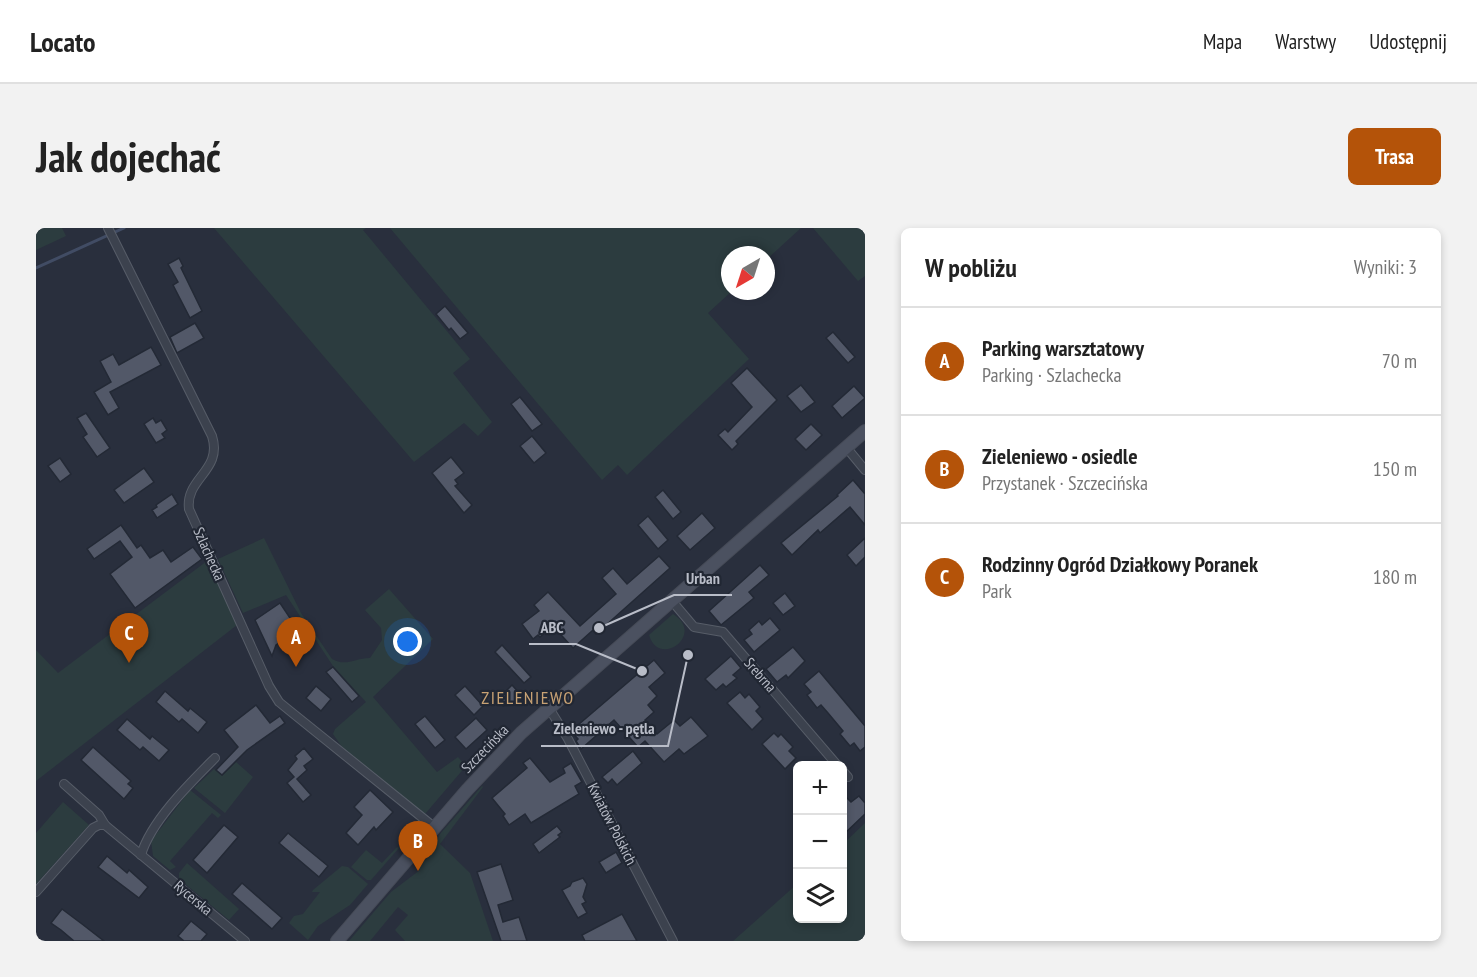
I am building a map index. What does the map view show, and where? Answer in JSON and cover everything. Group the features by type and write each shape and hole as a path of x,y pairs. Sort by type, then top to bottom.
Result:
{"street":[{"name":"Szlachecka","path":"108,228 216,447 213,459 191,492 188,499 189,509 269,686 279,702 434,827"},
{"name":"Szczecińska","path":"337,941 434,827 521,733 865,431"},
{"path":"846,447 865,470"},
{"name":"Srebrna","path":"672,601 694,627 723,632 835,761"},
{"name":"Kwiatów Polskich","path":"549,708 573,748 673,941"},
{"path":"141,855 147,838 188,785 215,758"},
{"name":"Rycerska","path":"64,784 99,815 105,825 245,941"},
{"path":"36,892 93,828 105,825"}],"shaded area":[{"path":"36,228 62,228 66,236 36,250"},
{"path":"214,228 366,228 363,230 470,359 453,373 492,422 478,436 464,423 414,462"},
{"path":"390,228 801,228 775,252 775,246 721,246 722,300 708,313 749,359 627,475 618,465 602,480"},
{"path":"813,228 865,228 865,276 858,281"},
{"path":"264,538 301,613 332,659 346,662 370,658 382,640 381,628 365,610 389,589 433,639 373,697 437,772 458,757 466,766 425,814 342,747 333,734 335,729 366,702 333,666 286,595 243,613 218,559"},
{"path":"207,561 237,625 36,781 36,650 58,673"},
{"path":"673,614 682,622 685,630 683,638 670,649 662,649 654,645 649,635"},
{"path":"236,762 253,777 225,813 194,788 214,769 222,776"},
{"path":"482,786 440,844 470,873 493,941 405,941 395,930 408,915 398,907 370,941 349,941 391,892 420,870 418,868 430,854 440,834"},
{"path":"190,790 221,815 218,818 212,813 170,861 176,867 170,870 153,856 151,841"},
{"path":"63,802 89,825 36,884 36,833"},
{"path":"865,823 865,941 733,941 793,888 793,923 847,923 847,840"},
{"path":"397,847 399,848 371,880 367,880 351,867 366,850 382,863"},
{"path":"187,863 239,909 229,920 179,879 179,873"},
{"path":"342,866 348,867 368,884 350,905 318,926 308,940 289,923 294,916 303,914 320,892 312,892 313,890"}],"building":[{"path":"179,258 183,266 181,268 202,311 190,318 173,285 178,282 168,264"},
{"path":"445,306 468,333 460,339 436,314"},
{"path":"195,323 204,338 177,353 170,337"},
{"path":"833,332 855,357 848,363 826,338"},
{"path":"151,347 161,365 110,392 119,408 108,415 94,392 111,382 100,361 113,354 119,365"},
{"path":"747,368 777,400 736,441 738,444 732,450 718,435 725,429 728,432 752,407 731,383"},
{"path":"801,385 815,402 801,412 787,396"},
{"path":"854,386 865,398 842,418 832,406"},
{"path":"520,397 542,424 532,431 511,404"},
{"path":"86,413 110,448 97,457 83,437 87,434 77,418"},
{"path":"153,418 156,423 161,420 167,430 162,434 165,438 156,443 144,424"},
{"path":"811,424 822,435 806,450 795,439"},
{"path":"532,436 546,453 534,463 520,446"},
{"path":"451,457 464,473 455,480 458,484 455,486 472,505 464,513 432,473"},
{"path":"60,458 71,474 60,482 48,466"},
{"path":"144,468 154,482 124,503 114,490"},
{"path":"853,480 865,494 865,525 850,507 820,533 818,530 792,555 781,543 838,496"},
{"path":"663,490 681,512 673,519 655,497"},
{"path":"172,494 178,504 157,518 152,510"},
{"path":"702,513 715,528 690,550 677,536"},
{"path":"648,516 668,540 658,549 638,525"},
{"path":"121,525 137,548 141,545 150,558 163,550 171,562 193,547 202,559 135,608 110,574 132,557 120,541 94,559 87,549"},
{"path":"865,538 865,557 856,566 847,555"},
{"path":"659,556 670,568 596,634 593,630 573,648 553,626 540,637 538,635 533,639 522,624 539,611 534,605 548,592 580,626 616,594 602,578 613,568 627,584"},
{"path":"760,565 769,575 749,592 754,598 721,625 709,611"},
{"path":"785,593 795,606 783,615 773,603"},
{"path":"280,603 298,630 276,645 272,656 255,620"},
{"path":"770,618 780,630 754,652 744,640 752,634 749,630 759,621 762,625"},
{"path":"502,645 531,677 524,683 495,652"},
{"path":"793,647 805,661 788,678 786,675 777,682 766,669"},
{"path":"731,656 741,668 733,675 737,678 726,687 723,684 716,690 705,679"},
{"path":"654,660 665,673 649,687 657,696 648,705 654,712 645,720 657,734 674,720 680,726 691,717 708,736 684,754 679,749 664,762 645,741 638,747 614,720 581,749 576,741 578,739 571,731"},
{"path":"333,667 359,696 352,702 326,672"},
{"path":"819,671 865,726 865,747 860,751 854,743 850,746 840,734 843,731 828,713 821,705 817,708 807,695 811,692 804,684"},
{"path":"512,685 521,695 510,705 503,706 498,699"},
{"path":"316,686 331,699 321,711 306,698"},
{"path":"465,686 483,706 474,715 455,695"},
{"path":"165,691 188,711 190,708 207,722 198,733 182,719 179,722 156,702"},
{"path":"740,692 745,698 749,694 760,707 756,711 763,719 752,730 727,703"},
{"path":"256,705 270,723 280,716 285,723 247,750 222,775 216,770 238,747 224,730"},
{"path":"425,716 445,740 435,748 415,724"},
{"path":"476,718 487,730 466,749 455,737"},
{"path":"127,719 150,739 152,736 169,750 159,761 143,747 140,750 117,730"},
{"path":"774,733 778,737 781,734 793,747 789,751 796,758 785,769 762,744"},
{"path":"93,747 131,781 128,784 133,788 124,799 81,760"},
{"path":"304,748 313,759 304,766 307,770 297,779 311,795 303,802 287,783 294,777 288,770 297,759 295,756"},
{"path":"633,751 642,763 617,785 612,779 608,783 602,777"},
{"path":"530,758 550,782 565,773 563,768 571,763 582,782 575,786 579,794 531,823 525,814 509,825 503,816 505,814 492,798 527,768 523,763"},
{"path":"370,790 393,812 376,830 374,827 358,845 346,833 362,815 354,807"},
{"path":"859,796 865,803 865,814 847,831 847,798 851,802"},
{"path":"224,825 238,837 207,873 193,860"},
{"path":"557,826 562,832 558,835 560,837 539,853 533,844"},
{"path":"288,833 328,866 319,877 279,843"},
{"path":"616,852 622,863 606,873 599,862"},
{"path":"107,856 127,873 129,870 148,887 139,898 98,867"},
{"path":"501,864 513,900 498,905 503,922 519,917 527,941 501,941 477,872"},
{"path":"583,878 587,884 583,897 586,902 582,904 587,913 578,918 562,890 570,886 572,882"},
{"path":"242,883 282,918 272,929 232,894"},
{"path":"62,909 104,941 74,941 51,923"},
{"path":"622,914 637,941 585,941 582,935"},
{"path":"191,921 207,934 201,941 184,941 178,936"}],"waterway":[{"path":"36,268 124,228"}],"place":[{"name":"Urban","path":"599,628"},
{"name":"Zieleniewo - pętla","path":"688,655"},
{"name":"Rodzinny Ogród Działkowy Poranek","path":"129,663"},
{"name":"Parking warsztatowy","path":"296,667"},
{"name":"ABC","path":"642,671"},
{"name":"Zieleniewo - osiedle","path":"418,871"}],"district":[{"name":"ZIELENIEWO","path":"528,698"}]}
